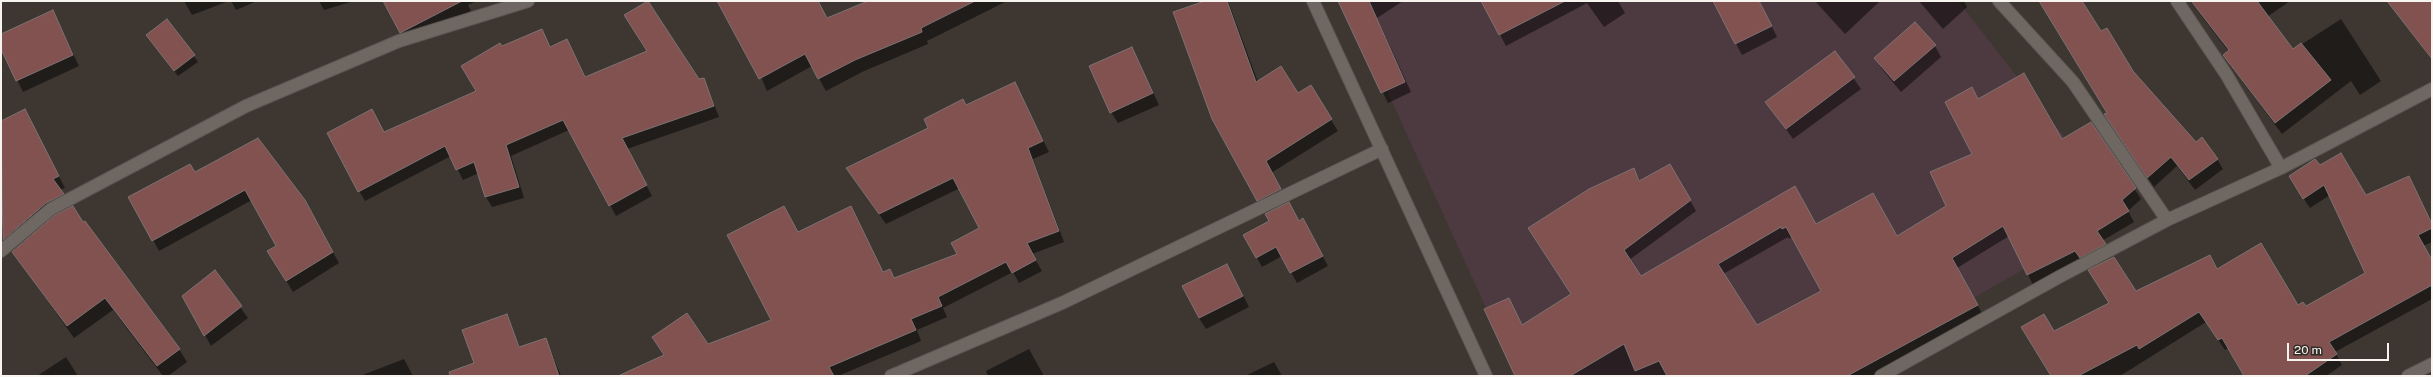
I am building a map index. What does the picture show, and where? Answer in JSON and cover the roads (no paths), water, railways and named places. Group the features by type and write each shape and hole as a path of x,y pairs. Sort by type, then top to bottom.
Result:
{"street":[{"path":"1,250 51,209 246,106 399,41 528,1"},
{"path":"1313,1 1486,376"},
{"path":"1999,1 2072,82 2167,220"},
{"path":"2177,1 2226,74 2282,168"},
{"path":"1881,376 2058,277 2167,220 2282,168 2432,89"},
{"path":"892,376 1062,303 1382,149"},
{"path":"2408,376 2432,364"}]}
